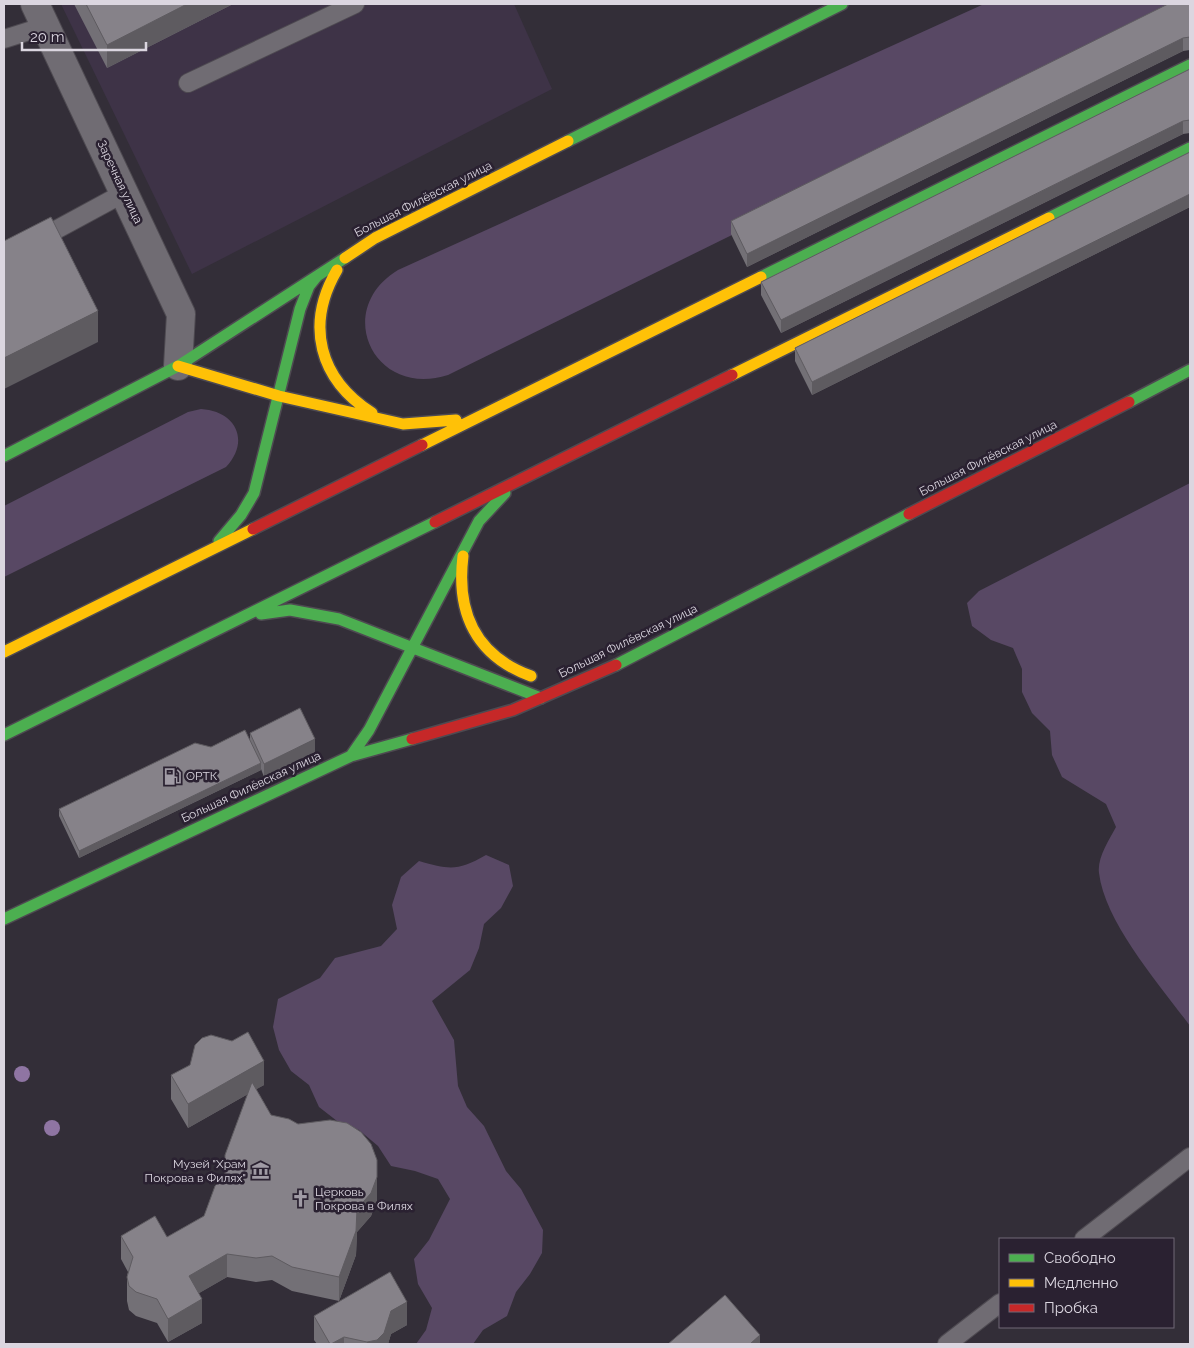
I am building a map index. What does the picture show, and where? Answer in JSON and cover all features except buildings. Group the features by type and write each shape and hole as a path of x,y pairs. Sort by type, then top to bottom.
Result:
{"street":[{"name":"Большая Филёвская улица","path":"4,456 178,366 359,247 842,4"},
{"name":"Заречная улица","path":"40,15 181,314 178,366"},
{"path":"4,652 1190,65"},
{"path":"4,735 1190,148"},
{"path":"359,247 334,275 325,293 320,311 319,331 322,350 328,368 351,399 366,410 385,419"},
{"path":"202,554 226,535 242,515 254,493 300,309 309,286 320,273"},
{"path":"178,366 278,396 403,424 423,424 471,418 491,411"},
{"name":"Большая Филёвская улица","path":"4,918 352,756 513,710 602,672 1190,370"},
{"path":"352,756 369,730 479,521 495,501 523,478"},
{"path":"466,543 461,566 461,589 470,626 481,644 495,658 508,667 540,678"},
{"path":"235,620 266,612 290,610 315,613 339,619 541,698"},
{"path":"556,678 602,672"}],"lane":[{"path":"188,83 354,4"},
{"path":"4,39 40,15"},
{"path":"4,258 124,193"},
{"path":"1085,1238 1190,1157"},
{"path":"947,1344 999,1304"}],"shaded area":[{"path":"61,4 514,4 552,89 192,274"},
{"path":"984,4 1190,4 1190,9 448,375 422,379 400,374 382,363 371,346 365,327 368,307 378,287 398,270"},
{"path":"201,409 223,415 236,429 238,437 237,447 226,467 4,577 4,506 188,412"},
{"path":"1190,483 1190,1026 1123,933 1103,892 1099,873 1100,861 1116,827 1106,804 1062,777 1052,755 1050,731 1032,713 1022,692 1022,669 1013,648 991,640 972,626 967,603 979,591"},
{"path":"486,855 509,865 513,886 501,908 484,924 479,948 470,970 432,1001 454,1040 458,1086 467,1107 484,1126 506,1171 521,1189 543,1230 542,1253 530,1274 516,1292 507,1316 483,1330 473,1344 416,1344 426,1330 432,1308 418,1284 414,1259 429,1240 450,1199 438,1179 415,1171 391,1166 378,1146 359,1130 337,1121 319,1107 309,1085 291,1071 279,1050 273,1027 278,999 320,978 335,958 381,946 397,929 392,905 401,877 419,861 439,866 454,867 468,864"}],"traffic: fast":[{"path":"568,141 842,4"},
{"path":"761,277 1190,65"},
{"path":"1049,218 1190,148"},
{"path":"4,456 178,366 345,258"},
{"path":"219,541 241,515 254,493 300,309 309,286 317,276"},
{"path":"1129,402 1190,370"},
{"path":"351,756 369,730 479,521 505,493"},
{"path":"616,665 909,514"},
{"path":"4,735 435,522"},
{"path":"261,614 290,610 339,619 541,698"},
{"path":"4,919 351,756 412,739"}],"traffic: slow":[{"path":"345,258 375,238 568,141"},
{"path":"732,375 1049,218"},
{"path":"337,270 327,291 322,311 320,330 323,349 329,367 340,384 354,399 372,413"},
{"path":"422,445 761,277"},
{"path":"178,366 279,396 403,424 456,420"},
{"path":"4,652 253,529"},
{"path":"463,556 463,596 467,614 474,630 483,644 496,657 531,676"}],"traffic: jam":[{"path":"435,522 732,375"},
{"path":"909,514 1129,402"},
{"path":"253,529 422,445"},
{"path":"412,739 513,710 616,665"}],"place":[{"name":"ОРТК","path":"172,776"},
{"name":"Музей \"Храм Покрова в Филях\"","path":"260,1171"},
{"name":"Церковь Покрова в Филях","path":"301,1199"}]}
